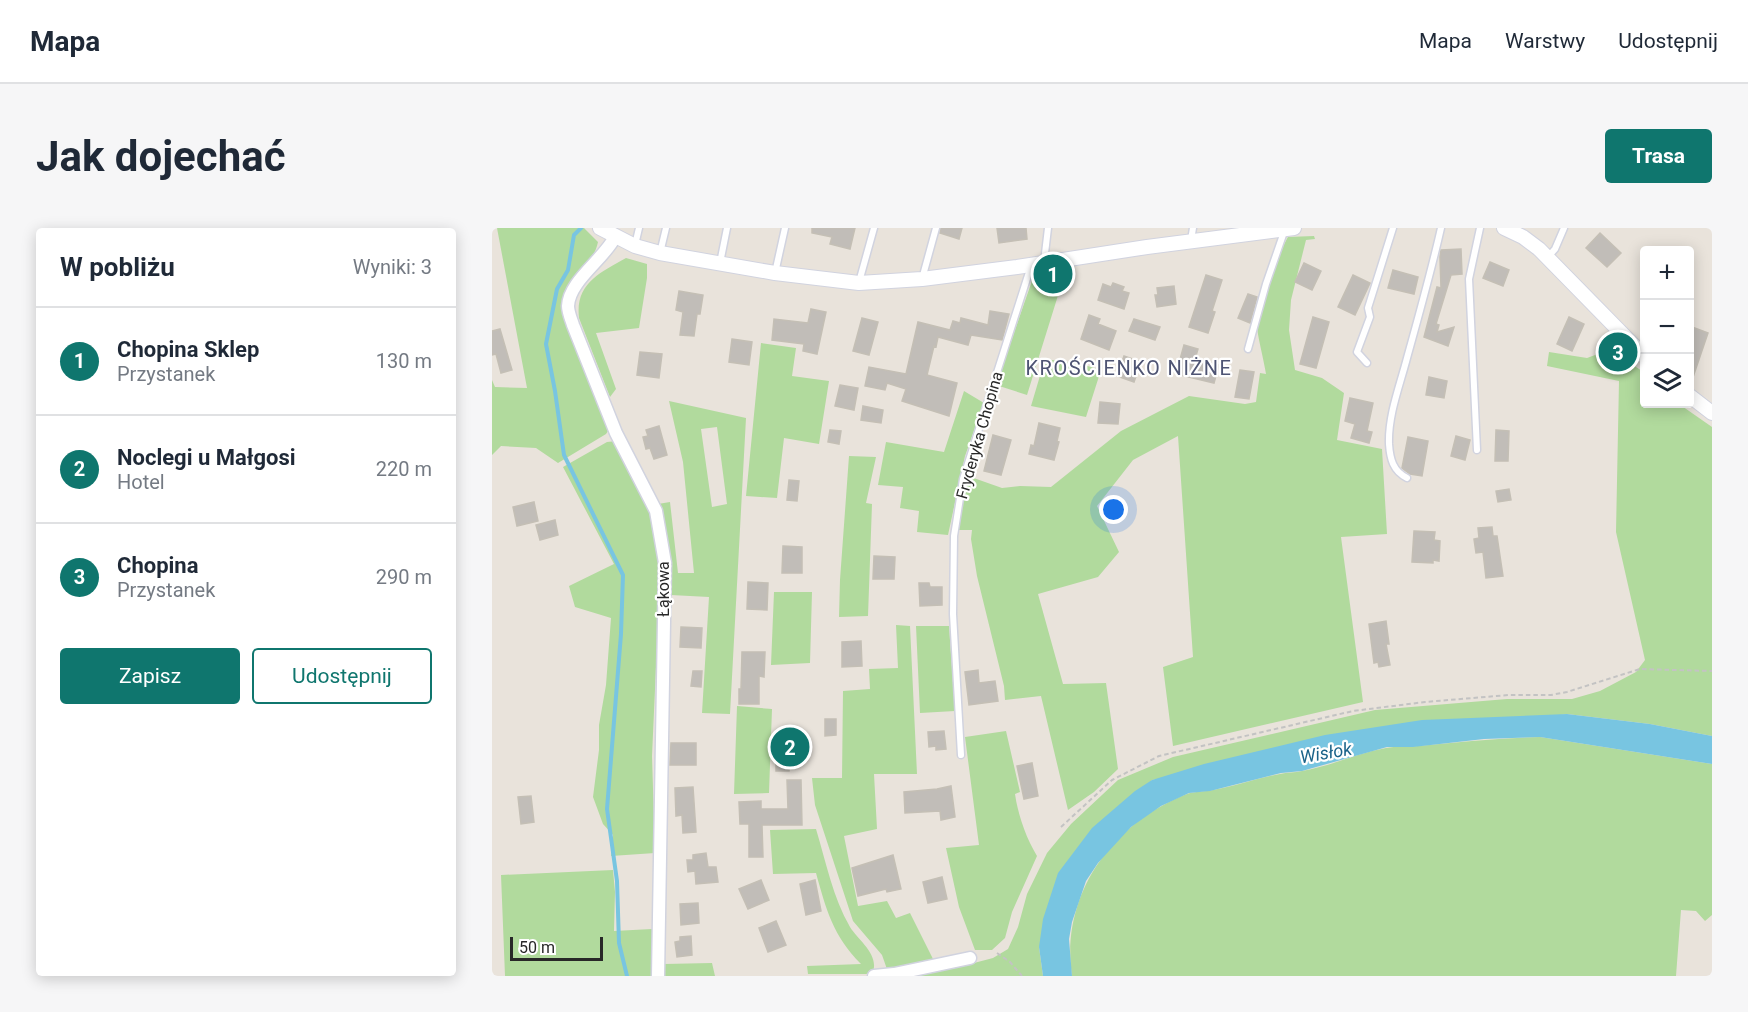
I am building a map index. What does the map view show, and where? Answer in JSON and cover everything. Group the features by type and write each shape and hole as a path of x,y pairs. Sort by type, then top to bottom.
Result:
{"street":[{"path":"600,228 635,246 660,253 775,273 859,283 922,279 1038,263 1192,234 1294,228"},
{"path":"1504,228 1527,236 1642,354"},
{"name":"Łąkowa","path":"615,237 610,247 573,289 568,306 573,325 616,433 656,511 665,563 658,976"},
{"path":"1694,400 1712,413"},
{"path":"874,976 970,958"}],"lane":[{"path":"635,246 639,228"},
{"path":"660,253 666,228"},
{"path":"720,264 727,228"},
{"path":"775,273 785,228"},
{"path":"859,283 874,228"},
{"path":"922,279 936,228"},
{"name":"Fryderyka Chopina","path":"961,755 953,614 954,536 963,479 1048,228"},
{"path":"1367,363 1357,352 1370,317 1368,308 1393,228"},
{"path":"1407,478 1397,473 1393,464 1389,443 1393,413 1441,228"},
{"path":"1477,450 1469,279 1480,228"},
{"path":"1547,258 1556,249 1564,228"},
{"path":"1248,349 1266,284 1285,229"}],"path":[{"path":"1061,827 1112,780 1159,756 1353,711 1499,695 1551,695 1640,669 1712,671"},
{"path":"997,953 1010,962 1022,976"}],"green space":[{"path":"497,228 584,228 598,242 592,256 574,277 564,300 610,428 606,434 558,463 536,448 501,446 492,455 492,380 495,387 527,388"},
{"path":"1314,236 1315,239 1306,240 1291,300 1289,330 1295,370 1322,378 1344,393 1337,440 1382,449 1387,534 1341,537 1363,702 1173,746 1163,667 1193,657 1178,436 1133,460 1097,506 1119,552 1098,577 1038,594 1063,684 1106,683 1118,769 1094,792 1068,810 1041,696 1005,700 1004,686 977,576 971,539 972,530 958,530 968,476 1002,488 1051,487 1121,431 1189,396 1245,404 1256,402 1260,373 1266,374 1257,327 1269,282 1288,237"},
{"path":"626,258 647,264 647,278 639,328 596,333 616,389 610,397 579,318 579,306 581,296 591,280"},
{"path":"1065,273 1027,395 996,385 1034,275 1059,276"},
{"path":"761,343 796,348 792,376 829,381 819,444 784,438 777,498 746,496"},
{"path":"1614,348 1620,358 1640,369 1640,408 1685,408 1712,427 1712,736 1650,724 1567,714 1152,780 1039,947 1043,976 904,976 974,963 993,958 1008,949 1018,927 1027,894 1047,853 1071,824 1118,780 1173,757 1375,710 1507,699 1572,699 1600,691 1636,672 1645,660 1616,532 1619,381 1547,366 1549,352 1587,358"},
{"path":"1045,359 1081,364 1101,370 1086,417 1031,406"},
{"path":"964,391 984,403 965,456 948,535 917,532 919,511 900,508 903,487 878,485 886,442 944,452"},
{"path":"669,401 746,418 730,714 702,713 709,597 671,595 670,557 658,504 670,502 678,573 694,573 683,462","holes":["717,427 727,504 712,507 701,429"]},
{"path":"617,441 648,509 659,547 660,578 652,756 655,853 611,856 613,835 603,824 593,797 611,618 575,607 569,586 614,564 563,467 607,442"},
{"path":"849,456 876,457 866,503 872,504 868,616 839,617 840,580"},
{"path":"774,592 812,592 810,663 771,665"},
{"path":"896,625 910,626 917,774 874,774 877,829 844,836 858,906 887,901 896,918 910,913 934,961 888,972 882,955 853,921 815,805 812,778 842,778 843,691 870,689 869,669 898,668"},
{"path":"916,626 949,626 955,711 920,713"},
{"path":"737,706 772,709 769,793 734,794"},
{"path":"1006,731 1020,792 1015,794 1018,810 1037,856 1012,912 1005,938 992,950 975,950 959,907 946,848 979,845 965,737"},
{"path":"1540,737 1712,764 1712,915 1705,921 1696,911 1681,910 1676,976 1072,976 1070,946 1074,917 1083,890 1114,843 1136,823 1160,807 1190,793 1210,791 1285,773 1313,769 1386,748"},
{"path":"816,829 839,904 850,927 873,959 873,972 808,974 807,966 861,964 851,954 832,922 816,873 773,874 770,830"},
{"path":"613,870 614,931 652,929 653,976 505,976 501,875"},
{"path":"712,963 715,976 664,976 664,964"}],"water":[{"name":"Wisłok","path":"1567,714 1650,724 1712,736 1712,764 1540,737 1484,739 1413,747 1387,747 1302,771 1281,773 1210,791 1189,793 1161,806 1131,827 1098,863 1086,881 1072,922 1069,939 1072,976 1043,976 1039,947 1043,919 1058,873 1092,828 1135,791 1152,780 1204,764 1325,735 1422,720"}],"building":[{"path":"812,228 855,228 850,249 830,244 832,237 812,233"},
{"path":"941,228 962,228 959,239 940,233"},
{"path":"997,228 1026,228 1027,239 999,243"},
{"path":"1600,233 1621,253 1607,267 1586,248"},
{"path":"1461,249 1462,274 1451,275 1436,324 1439,325 1437,332 1454,327 1448,346 1424,337 1437,287 1441,288 1441,250"},
{"path":"1490,262 1509,270 1503,286 1483,278"},
{"path":"1304,263 1321,271 1312,290 1295,282"},
{"path":"1393,270 1418,277 1414,294 1388,288"},
{"path":"1206,275 1222,280 1208,333 1189,327"},
{"path":"1353,275 1370,283 1355,315 1338,307"},
{"path":"1113,283 1124,287 1122,291 1129,293 1124,309 1098,300 1103,284 1111,287"},
{"path":"1174,286 1176,304 1157,307 1155,295 1158,295 1157,288"},
{"path":"679,291 703,295 694,336 680,335 683,312 676,310"},
{"path":"1248,294 1257,297 1250,323 1238,318"},
{"path":"811,309 826,312 817,354 803,351 804,344 772,340 774,319 808,323"},
{"path":"990,311 1009,314 1002,340 971,335 968,345 938,337 936,347 934,346 927,375 957,383 949,416 902,401 906,389 887,383 885,390 865,386 869,367 906,374 918,322 950,330 953,321 960,323 961,318 988,325"},
{"path":"1089,315 1100,319 1098,324 1116,331 1109,350 1081,339"},
{"path":"1313,317 1329,322 1316,368 1300,364"},
{"path":"1569,317 1584,324 1572,351 1557,344"},
{"path":"862,318 878,322 869,355 853,351"},
{"path":"1134,319 1160,327 1155,340 1129,331"},
{"path":"1694,328 1708,333 1694,374"},
{"path":"500,329 512,370 501,373 496,354 492,355 492,331"},
{"path":"732,339 752,342 749,365 729,362"},
{"path":"1184,345 1198,349 1195,359 1219,365 1214,383 1176,374"},
{"path":"640,352 662,354 659,378 637,375"},
{"path":"1124,356 1141,362 1134,382 1117,376"},
{"path":"1240,370 1254,372 1249,399 1235,397"},
{"path":"1429,377 1447,381 1444,398 1426,395"},
{"path":"840,385 858,388 854,410 835,406"},
{"path":"1350,398 1373,403 1367,431 1372,432 1369,443 1351,438 1355,424 1345,421"},
{"path":"1100,402 1120,404 1118,424 1098,423"},
{"path":"863,406 883,410 881,423 861,420"},
{"path":"1039,423 1060,428 1054,460 1029,454 1031,445 1034,446"},
{"path":"659,426 667,455 654,459 650,448 646,449 643,437 648,436 646,430"},
{"path":"830,430 841,431 839,444 828,442"},
{"path":"1496,430 1509,431 1508,461 1495,461"},
{"path":"993,435 1011,440 1001,475 984,471"},
{"path":"1456,436 1470,440 1465,460 1451,456"},
{"path":"1408,437 1428,441 1422,476 1410,474 1402,468"},
{"path":"789,480 799,481 797,501 787,500"},
{"path":"1509,489 1511,500 1498,502 1496,491"},
{"path":"534,502 538,521 517,526 513,507"},
{"path":"555,520 558,535 540,540 536,525"},
{"path":"1492,527 1493,536 1497,536 1503,576 1486,578 1483,552 1476,553 1474,539 1479,538 1478,528"},
{"path":"1414,531 1435,532 1434,540 1440,541 1439,561 1412,562"},
{"path":"783,546 802,547 802,573 782,573"},
{"path":"874,556 895,557 894,579 873,579"},
{"path":"748,582 768,583 767,610 747,609"},
{"path":"919,583 929,583 930,587 942,587 942,605 920,606"},
{"path":"1386,621 1389,644 1386,644 1390,665 1379,667 1378,662 1374,663 1369,624"},
{"path":"681,627 702,628 701,648 680,647"},
{"path":"861,641 862,666 842,667 842,642"},
{"path":"742,652 765,652 764,677 759,676 759,704 739,704"},
{"path":"978,670 979,683 995,681 998,701 969,705 965,672"},
{"path":"693,671 702,671 701,687 691,686"},
{"path":"825,719 836,719 836,735 825,736"},
{"path":"944,731 946,749 936,750 936,746 929,747 928,732"},
{"path":"780,734 798,734 798,760 790,760 789,771 776,771 776,760 780,760"},
{"path":"671,743 696,743 696,765 670,765"},
{"path":"1032,763 1038,796 1024,799 1017,766"},
{"path":"787,780 801,780 802,825 762,825 763,857 749,857 749,824 740,824 739,802 761,801 761,809 788,809"},
{"path":"951,786 955,817 941,820 940,811 905,813 904,792"},
{"path":"693,787 696,832 683,833 682,815 676,816 675,788"},
{"path":"531,796 534,822 521,824 518,797"},
{"path":"706,853 708,867 716,867 718,882 696,884 695,871 688,872 687,860 693,860 693,855"},
{"path":"893,855 901,889 887,892 886,889 858,896 852,868"},
{"path":"942,877 947,899 928,903 923,882"},
{"path":"761,880 769,900 748,909 739,889"},
{"path":"815,880 821,911 806,915 800,884"},
{"path":"698,903 699,923 681,925 680,904"},
{"path":"776,921 786,945 768,952 759,928"},
{"path":"691,936 692,955 677,957 675,942 680,941 680,937"}],"waterway":[{"path":"581,228 574,235 568,270 557,289 546,344 564,455 623,575 621,634 607,809 617,881 619,943 627,976"}],"place":[{"name":"Chopina Sklep","path":"1053,274"},
{"name":"Chopina","path":"1618,352"},
{"name":"Noclegi u Małgosi","path":"790,747"}],"district":[{"name":"KROŚCIENKO NIŻNE","path":"1129,368"}]}
